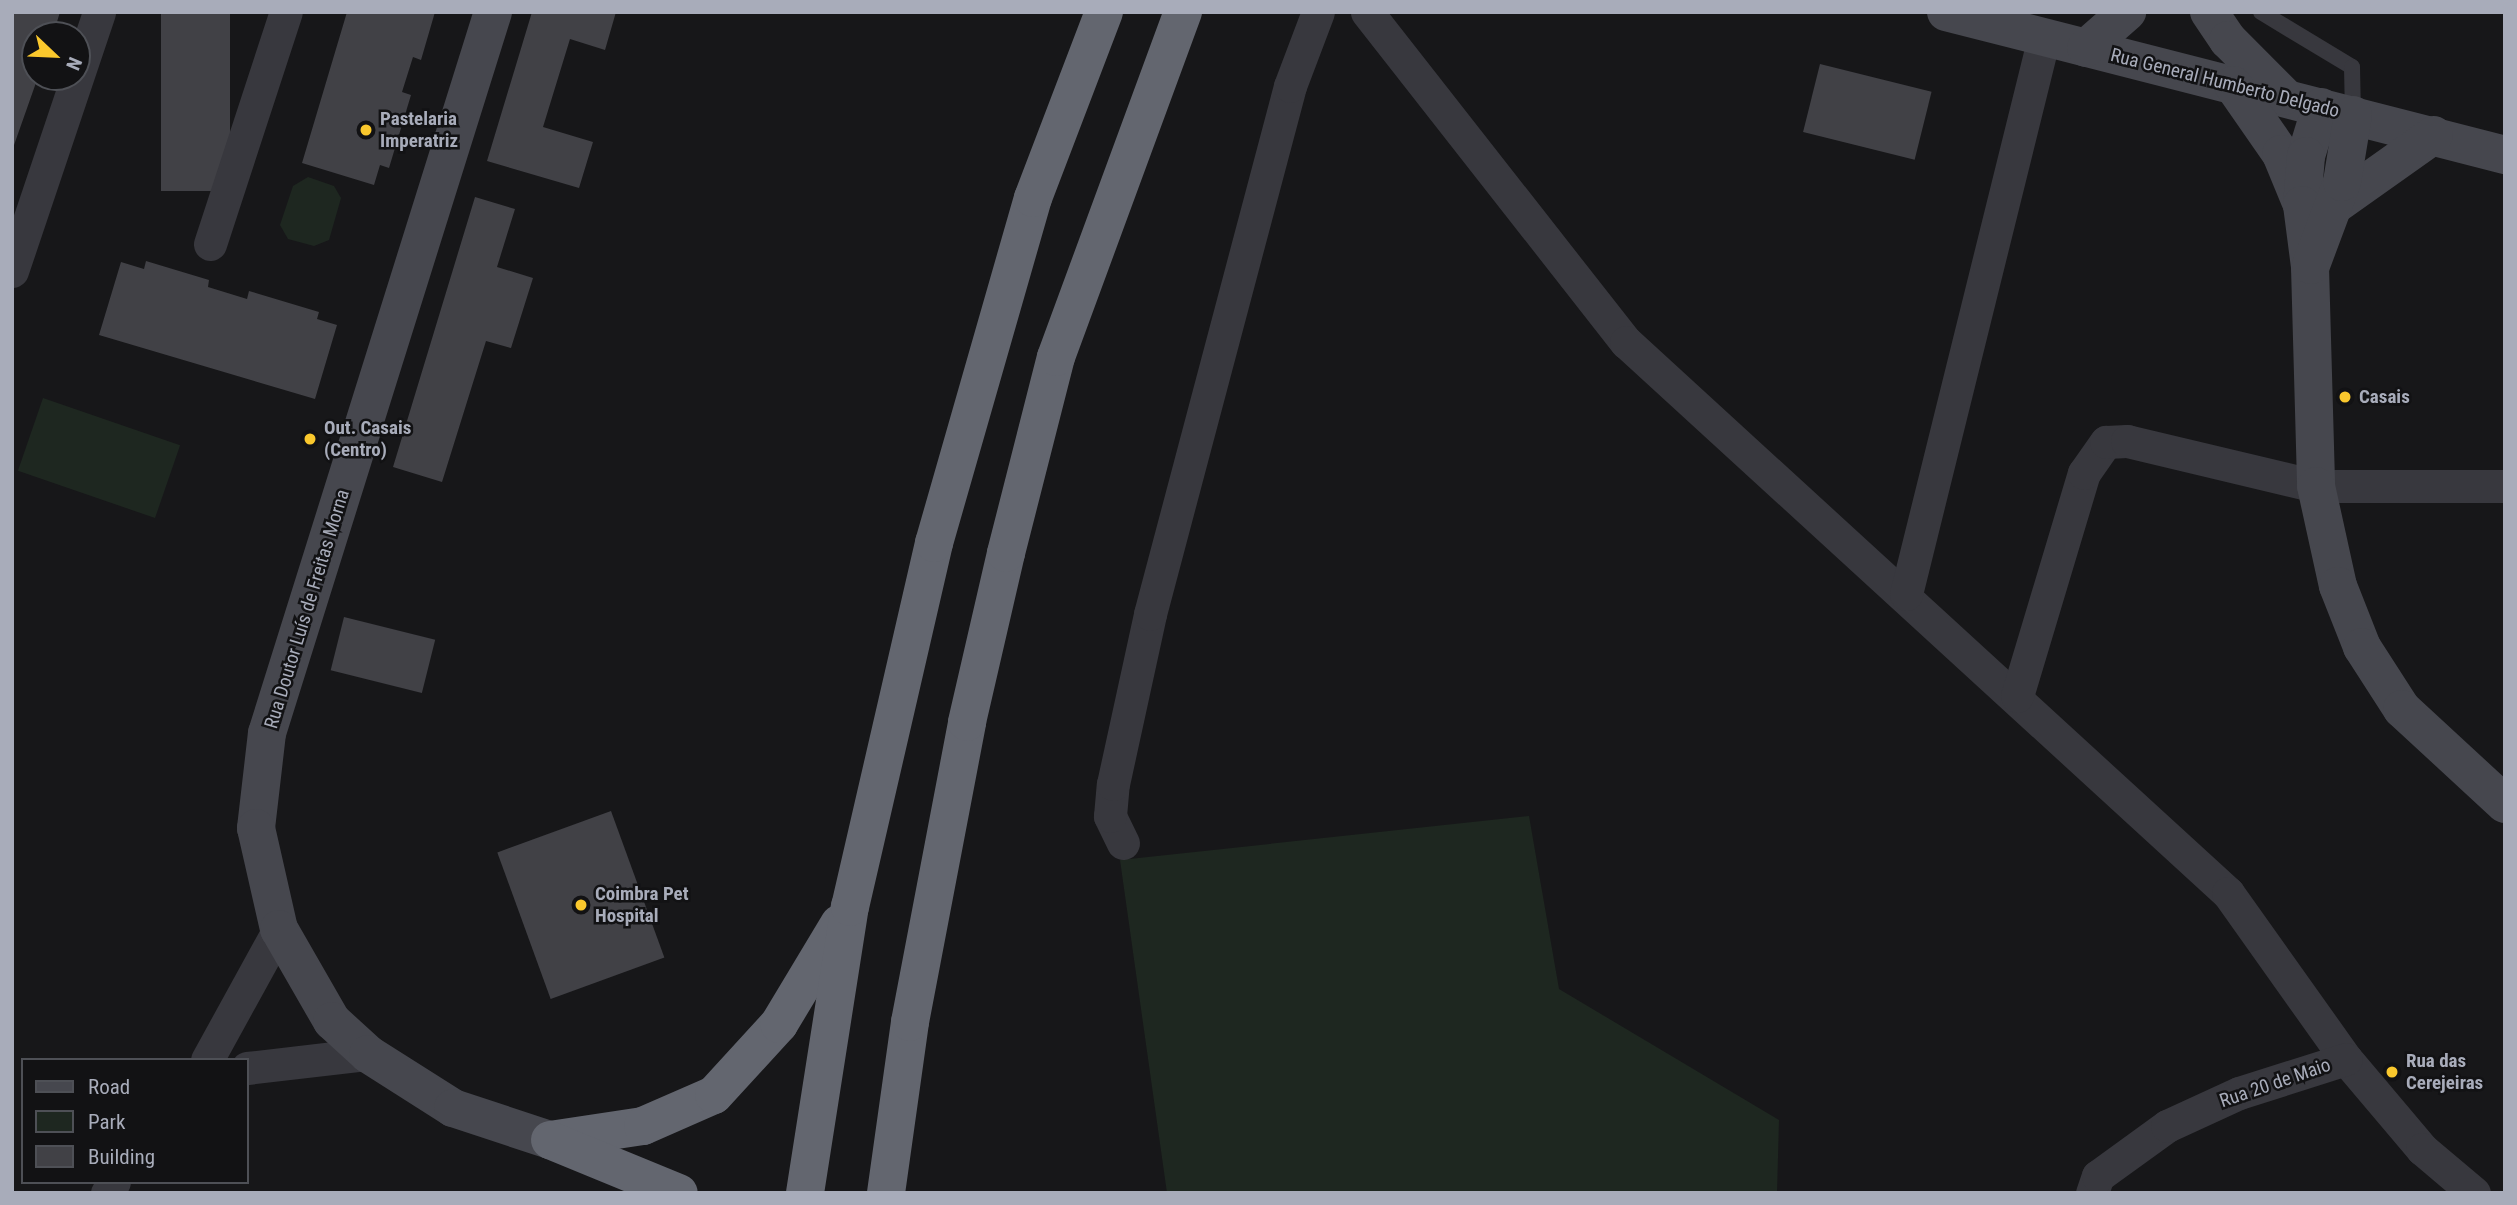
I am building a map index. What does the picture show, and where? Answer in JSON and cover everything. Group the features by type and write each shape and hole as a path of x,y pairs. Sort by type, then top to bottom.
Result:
{"highway":[{"path":"805,1193 850,907 934,543 986,351 1033,198 1104,12"},
{"path":"886,1193 913,1009 967,722 1006,553 1056,357 1183,12"},
{"path":"550,1140 643,1126 714,1095 779,1024 850,907"},
{"path":"550,1140 679,1193"}],"street":[{"path":"12,271 99,12"},
{"path":"211,244 286,12"},
{"name":"Rua Doutor Luís de Freitas Morna","path":"494,12 267,733 256,828 279,929 332,1021 368,1054 453,1108 550,1140"},
{"path":"1123,843 1110,816 1113,784 1150,614 1290,86 1318,12"},
{"path":"1367,12 1626,341 1906,594 2228,892 2346,1059"},
{"name":"Rua General Humberto Delgado","path":"1946,12 2505,155"},
{"path":"2074,12 2086,48 2127,12"},
{"path":"2209,12 2228,40 2320,107 2306,156 2318,205 2310,267 2316,486 2322,523 2362,647 2395,699 2505,804"},
{"path":"1906,594 2044,37"},
{"path":"2233,85 2318,205"},
{"path":"2318,205 2434,135"},
{"path":"2017,696 2084,472 2106,442 2127,441 2316,486 2505,486"},
{"path":"208,1058 279,929"},
{"path":"238,1004 245,1040 282,1062"},
{"path":"248,1068 368,1054"},
{"name":"Rua 20 de Maio","path":"2092,1193 2098,1176 2167,1126 2239,1093 2346,1059 2422,1149 2474,1193"}],"lane":[{"path":"2261,12 2352,67 2320,107"}],"green space":[{"path":"308,177 334,186 341,198 329,240 314,246 288,239 280,225 293,186"},
{"path":"43,398 180,445 155,518 18,471"},
{"path":"1529,816 1559,989 1779,1120 1777,1193 1167,1193 1120,860"}],"building":[{"path":"12,12 60,12 57,21 21,21 21,91 33,91 13,148"},
{"path":"161,12 230,12 230,191 161,191"},
{"path":"347,12 435,12 421,60 413,57 402,92 411,95 389,168 380,165 374,185 302,163"},
{"path":"532,12 616,12 605,50 570,39 543,127 593,142 579,188 487,161"},
{"path":"1820,64 1932,92 1915,160 1803,132"},
{"path":"475,197 515,209 497,267 533,278 511,348 486,341 442,482 393,467"},
{"path":"146,261 209,280 208,287 247,299 249,291 319,312 317,319 337,325 315,399 99,335 121,262 144,269"},
{"path":"344,617 435,640 422,693 331,670"},
{"name":"Coimbra Pet Hospital","path":"611,811 664,958 551,999 497,852"}],"place":[{"name":"Pastelaria Imperatriz","path":"366,130"},
{"name":"Casais","path":"2345,397"},
{"name":"Out. Casais (Centro)","path":"310,439"},
{"name":"Coimbra Pet Hospital","path":"581,905"},
{"name":"Rua das Cerejeiras","path":"2392,1072"}]}
